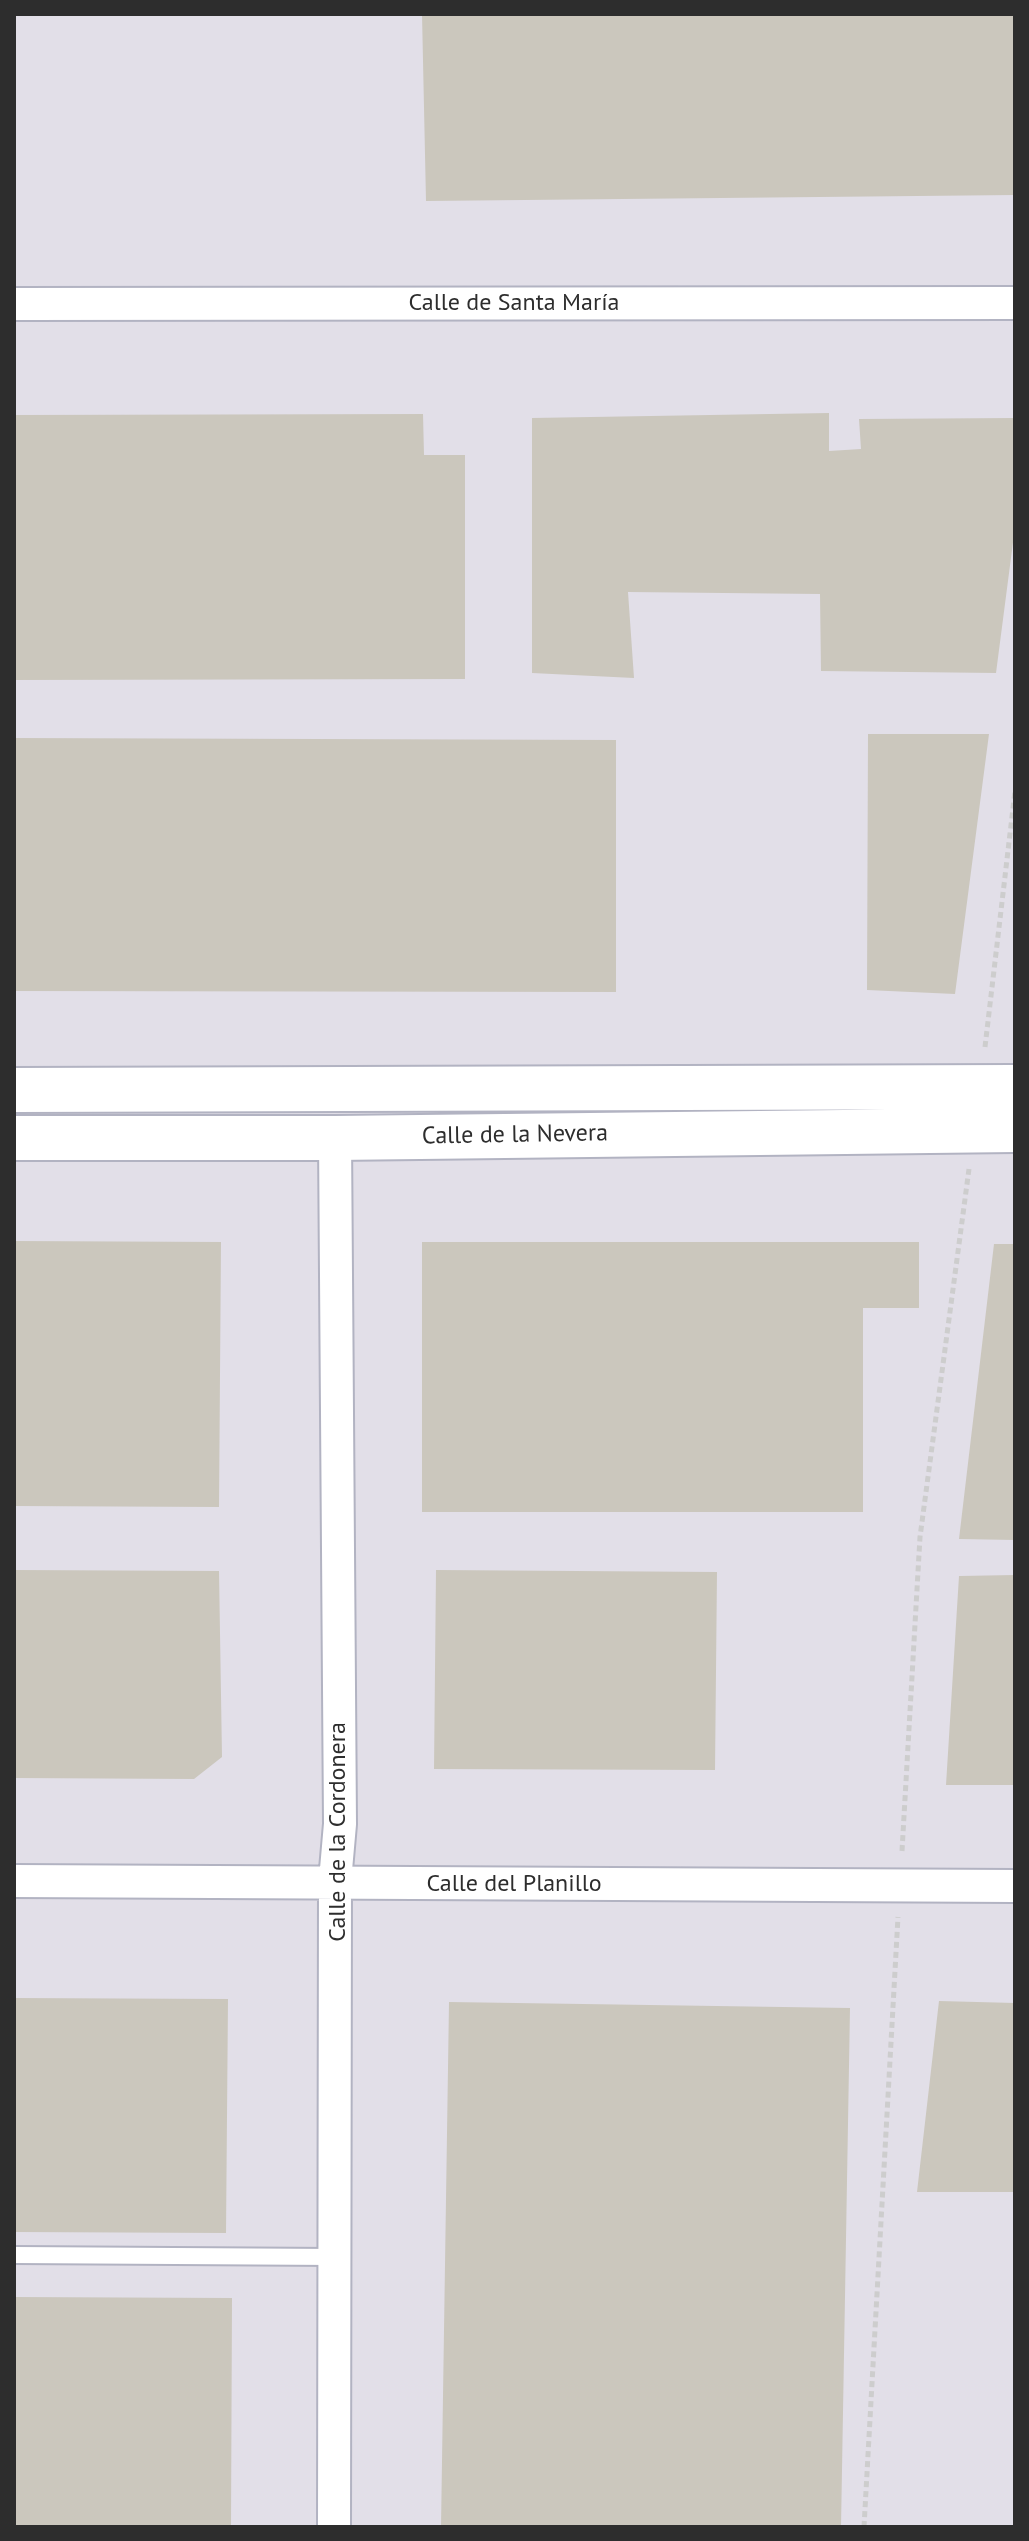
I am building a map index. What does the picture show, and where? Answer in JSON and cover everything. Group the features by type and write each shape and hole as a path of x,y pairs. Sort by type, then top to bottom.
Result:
{"main road":[{"name":"Calle de la Nevera","path":"14,1090 998,1088"},
{"name":"Calle de la Nevera","path":"14,1138 335,1138 994,1130"}],"street":[{"name":"Calle de Santa María","path":"14,304 1015,303"},
{"name":"Calle de la Cordonera","path":"334,2527 335,1881 340,1824 335,1138"},
{"name":"Calle del Planillo","path":"14,1881 1015,1886"}],"lane":[{"path":"14,2255 335,2257"}],"path":[{"path":"998,1088 1015,791"},
{"path":"864,2527 920,1537 994,1130"}],"shaded area":[{"path":"14,14 1015,14 1015,2527 14,2527"}],"building":[{"path":"422,14 1015,14 1015,195 426,201"},
{"path":"829,413 829,451 861,449 859,419 1015,418 1015,527 996,673 821,671 820,594 628,592 634,678 532,673 532,418"},
{"path":"423,414 424,455 465,455 465,679 14,680 14,415"},
{"path":"868,734 989,734 955,994 867,990"},
{"path":"14,738 616,740 616,992 14,991"},
{"path":"14,1241 221,1242 219,1507 14,1506"},
{"path":"422,1242 919,1242 919,1308 863,1308 863,1512 422,1512"},
{"path":"994,1244 1015,1244 1015,1540 959,1539"},
{"path":"14,1570 219,1571 222,1757 194,1779 14,1778"},
{"path":"436,1570 717,1572 715,1770 434,1769"},
{"path":"1015,1575 1015,1785 946,1785 959,1576"},
{"path":"14,1998 228,1999 226,2233 14,2232"},
{"path":"939,2001 1015,2003 1015,2192 917,2192"},
{"path":"449,2002 850,2008 841,2527 441,2527"},
{"path":"14,2297 232,2298 231,2527 14,2527"}]}
